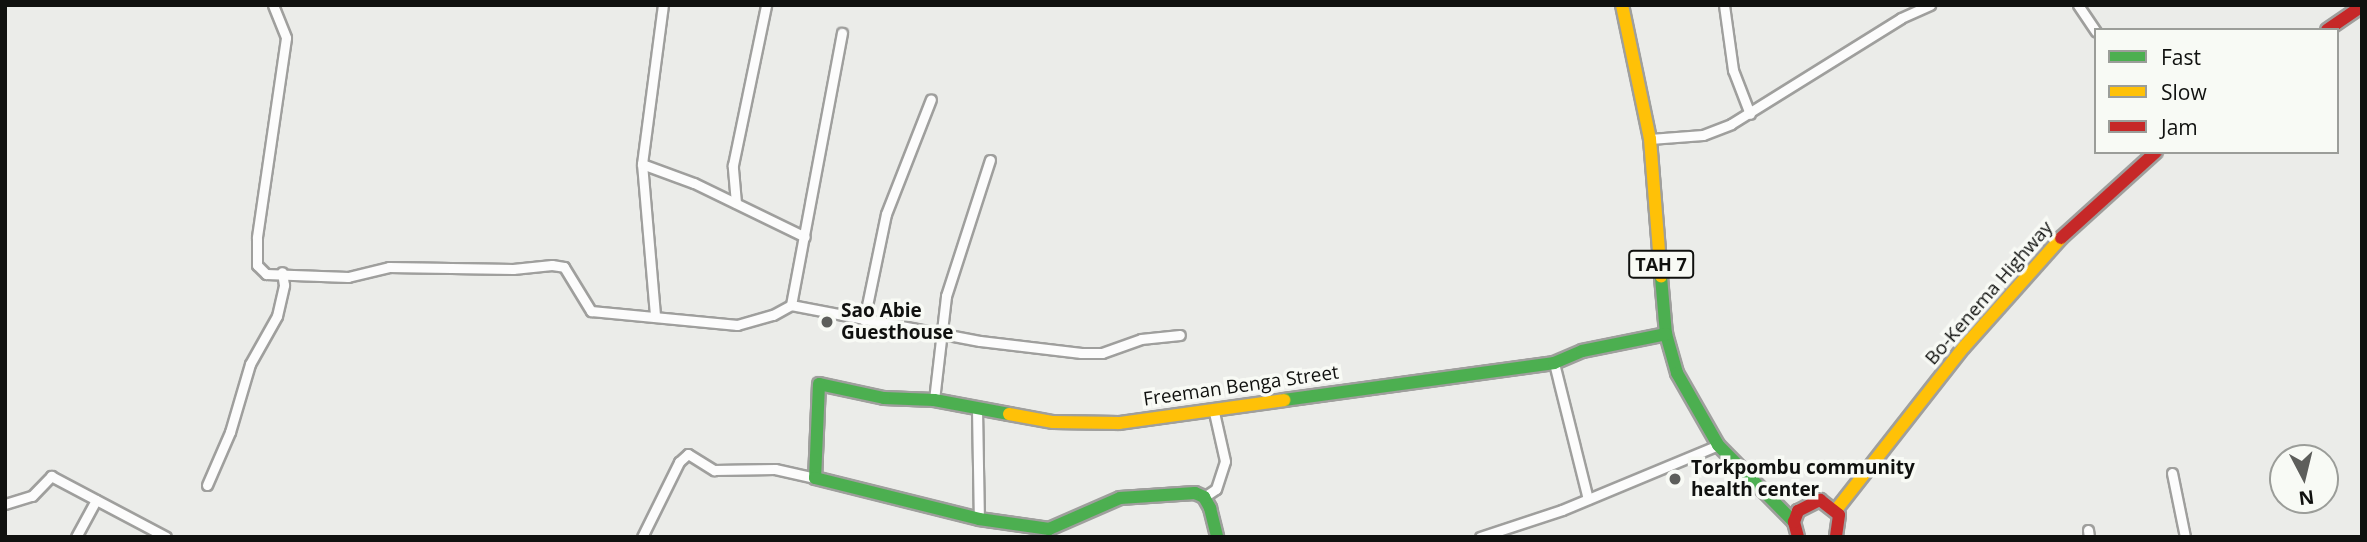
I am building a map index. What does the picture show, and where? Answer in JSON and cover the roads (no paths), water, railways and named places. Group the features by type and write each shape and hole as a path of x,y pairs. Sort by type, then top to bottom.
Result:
{"main road":[{"name":"TAH 7","path":"1622,5 1650,139 1667,334 1686,394 1718,445 1768,492 1794,522"},
{"path":"2330,28 2362,6"},
{"name":"Bo-Kenema Highway","path":"1831,506 2050,248 2154,154"},
{"name":"Freeman Benga Street","path":"815,478 819,384 884,398 934,400 1091,424 1214,412 1554,363 1582,351 1667,334"},
{"path":"815,478 978,519 1049,529 1120,498 1195,493 1204,497 1217,537"},
{"name":"TAH 7","path":"1768,492 1802,506"},
{"path":"1798,537 1794,522 1802,506 1831,506 1838,536"}],"street":[{"path":"273,5 286,38 256,254 257,265 266,274 282,272 348,277 388,267 513,269 552,265 564,267 591,310 737,325 773,315 791,304 939,333 1081,353 1102,353 1141,339 1180,335"},
{"path":"655,316 642,164 663,5"},
{"path":"736,203 733,165 766,5"},
{"path":"1724,5 1732,70 1750,114"},
{"path":"1650,139 1703,135 1750,114 1901,18 1930,5"},
{"path":"2078,5 2094,29"},
{"path":"791,304 842,33"},
{"path":"864,320 886,214 931,99"},
{"path":"934,400 942,365 939,333 953,272 990,160"},
{"path":"642,164 736,203 805,237"},
{"path":"207,485 230,432 250,364 276,316 284,285 282,272"},
{"path":"1554,363 1588,499"},
{"path":"977,408 978,519"},
{"path":"1204,497 1216,489 1225,461 1214,412"},
{"path":"1480,537 1588,499 1718,445"},
{"path":"642,537 679,462 688,454 714,470 775,469 815,478"},
{"path":"2172,473 2185,537"},
{"path":"5,504 32,496 51,476 166,537"},
{"path":"76,537 96,500"}],"place":[{"name":"Sao Abie Guesthouse","path":"827,322"},
{"name":"Torkpombu community health center","path":"1675,479"}]}
